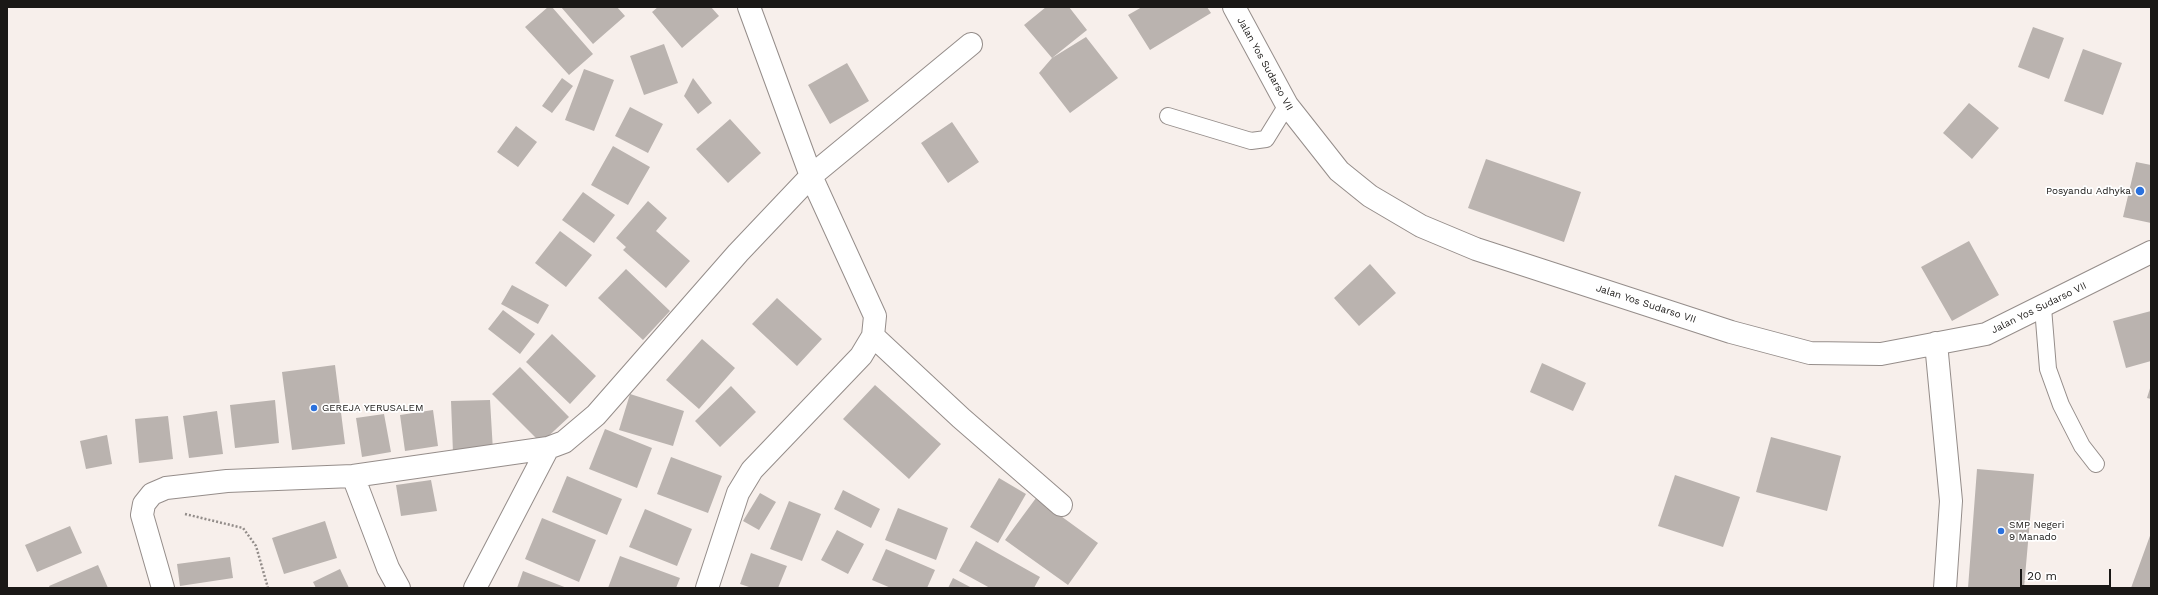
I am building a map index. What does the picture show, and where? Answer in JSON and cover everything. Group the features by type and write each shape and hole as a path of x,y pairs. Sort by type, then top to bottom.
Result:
{"street":[{"path":"707,588 738,493 752,470 861,356 873,336 875,316 810,176 749,7"},
{"name":"Jalan Yos Sudarso VII","path":"1234,7 1287,105 1339,171 1370,196 1421,226 1476,248 1731,332 1810,353 1881,354 1986,334 2043,308 2151,252"},
{"path":"163,588 142,515 144,504 152,494 166,488 227,481 353,476 548,448 564,442 596,415 738,253 810,176 971,44"},
{"path":"873,336 961,418 1061,505"},
{"path":"1936,343 1951,501 1945,588"},
{"path":"475,588 548,448"},
{"path":"353,476 388,568 399,588"}],"lane":[{"path":"1168,116 1251,141 1266,139 1287,105"},
{"path":"2043,308 2048,369 2061,405 2082,446 2096,464"}],"path":[{"path":"144,504 243,528 256,546 268,588"}],"building":[{"path":"548,7 552,7 593,54 569,75 525,27"},
{"path":"561,7 617,7 625,16 593,44"},
{"path":"658,7 711,7 719,16 682,48 652,12"},
{"path":"1046,7 1069,7 1087,30 1052,58 1024,25"},
{"path":"1142,7 1207,7 1211,13 1150,50 1128,15"},
{"path":"2033,27 2064,38 2049,79 2018,67"},
{"path":"1086,37 1118,78 1070,113 1039,73 1052,58"},
{"path":"664,44 678,83 644,95 630,56"},
{"path":"2083,49 2122,63 2103,115 2064,101"},
{"path":"847,63 869,101 830,124 808,85"},
{"path":"584,69 614,80 594,131 565,120"},
{"path":"562,78 573,86 552,113 542,106"},
{"path":"693,78 712,103 698,114 684,96"},
{"path":"1969,103 1999,128 1972,159 1943,133"},
{"path":"630,107 663,124 648,153 615,136"},
{"path":"730,119 761,153 728,183 696,149"},
{"path":"952,122 979,162 948,183 921,143"},
{"path":"516,126 537,142 518,167 497,152"},
{"path":"613,146 650,167 628,205 591,185"},
{"path":"1486,159 1581,192 1564,242 1468,208"},
{"name":"Posyandu Adhyka","path":"2136,162 2151,165 2151,223 2123,217"},
{"path":"583,192 615,215 594,243 562,220"},
{"path":"648,201 667,218 656,231 690,261 666,288 623,250 626,247 616,238"},
{"path":"560,231 592,255 566,287 535,263"},
{"path":"1969,241 1999,295 1952,321 1921,267"},
{"path":"1370,264 1396,293 1359,326 1334,298"},
{"path":"626,269 670,311 643,340 598,298"},
{"path":"512,285 549,305 538,324 501,304"},
{"path":"777,298 822,339 797,366 752,324"},
{"path":"503,310 535,334 520,354 488,329"},
{"path":"2151,311 2151,361 2126,368 2113,321"},
{"path":"552,334 596,376 570,404 526,362"},
{"path":"702,339 735,368 699,409 666,380"},
{"path":"1542,363 1586,383 1573,411 1530,392"},
{"name":"GEREJA YERUSALEM","path":"335,365 345,444 292,450 282,372"},
{"path":"520,367 569,417 541,443 492,394"},
{"path":"875,385 941,444 909,479 843,419"},
{"path":"2151,385 2151,399 2147,398"},
{"path":"731,386 756,412 720,447 695,421"},
{"path":"630,394 684,411 673,446 619,430"},
{"path":"275,400 279,443 235,448 230,405"},
{"path":"490,400 493,451 453,453 451,401"},
{"path":"433,410 438,446 405,451 400,415"},
{"path":"217,411 223,454 189,458 183,416"},
{"path":"384,414 391,452 362,457 356,418"},
{"path":"168,416 173,459 139,463 135,419"},
{"path":"605,429 652,448 637,488 589,469"},
{"path":"107,435 112,464 86,469 80,441"},
{"path":"1771,437 1841,456 1827,511 1756,492"},
{"path":"671,457 722,476 708,513 657,494"},
{"name":"SMP Negeri 9 Manado","path":"1977,469 2034,474 2024,588 1968,588"},
{"path":"1675,475 1740,497 1723,547 1658,526"},
{"path":"567,476 622,499 607,535 552,512"},
{"path":"999,478 1026,494 998,543 970,527"},
{"path":"431,480 437,511 401,516 396,485"},
{"path":"843,490 880,509 871,528 834,509"},
{"path":"760,493 776,502 759,530 743,521"},
{"path":"1036,498 1098,543 1068,585 1005,540"},
{"path":"789,501 821,514 802,561 770,549"},
{"path":"898,508 948,528 936,560 885,540"},
{"path":"645,509 692,529 677,566 629,547"},
{"path":"542,518 596,540 579,582 525,559"},
{"path":"325,521 337,558 284,574 272,538"},
{"path":"70,526 82,553 37,572 25,545"},
{"path":"837,530 864,544 848,574 821,560"},
{"path":"2151,533 2151,588 2131,588"},
{"path":"976,541 1040,577 1034,588 990,588 959,571"},
{"path":"886,549 935,570 927,588 891,588 872,580"},
{"path":"751,553 787,566 778,588 752,588 740,584"},
{"path":"620,556 680,578 676,588 608,588"},
{"path":"230,557 233,578 180,586 177,564"},
{"path":"98,565 108,588 50,588 49,586"},
{"path":"340,569 349,588 316,588 313,582"},
{"path":"523,571 567,588 517,588"},
{"path":"953,578 972,588 948,588"}],"place":[{"name":"Posyandu Adhyka","path":"2140,191"},
{"name":"GEREJA YERUSALEM","path":"314,408"},
{"name":"SMP Negeri 9 Manado","path":"2001,531"}]}
